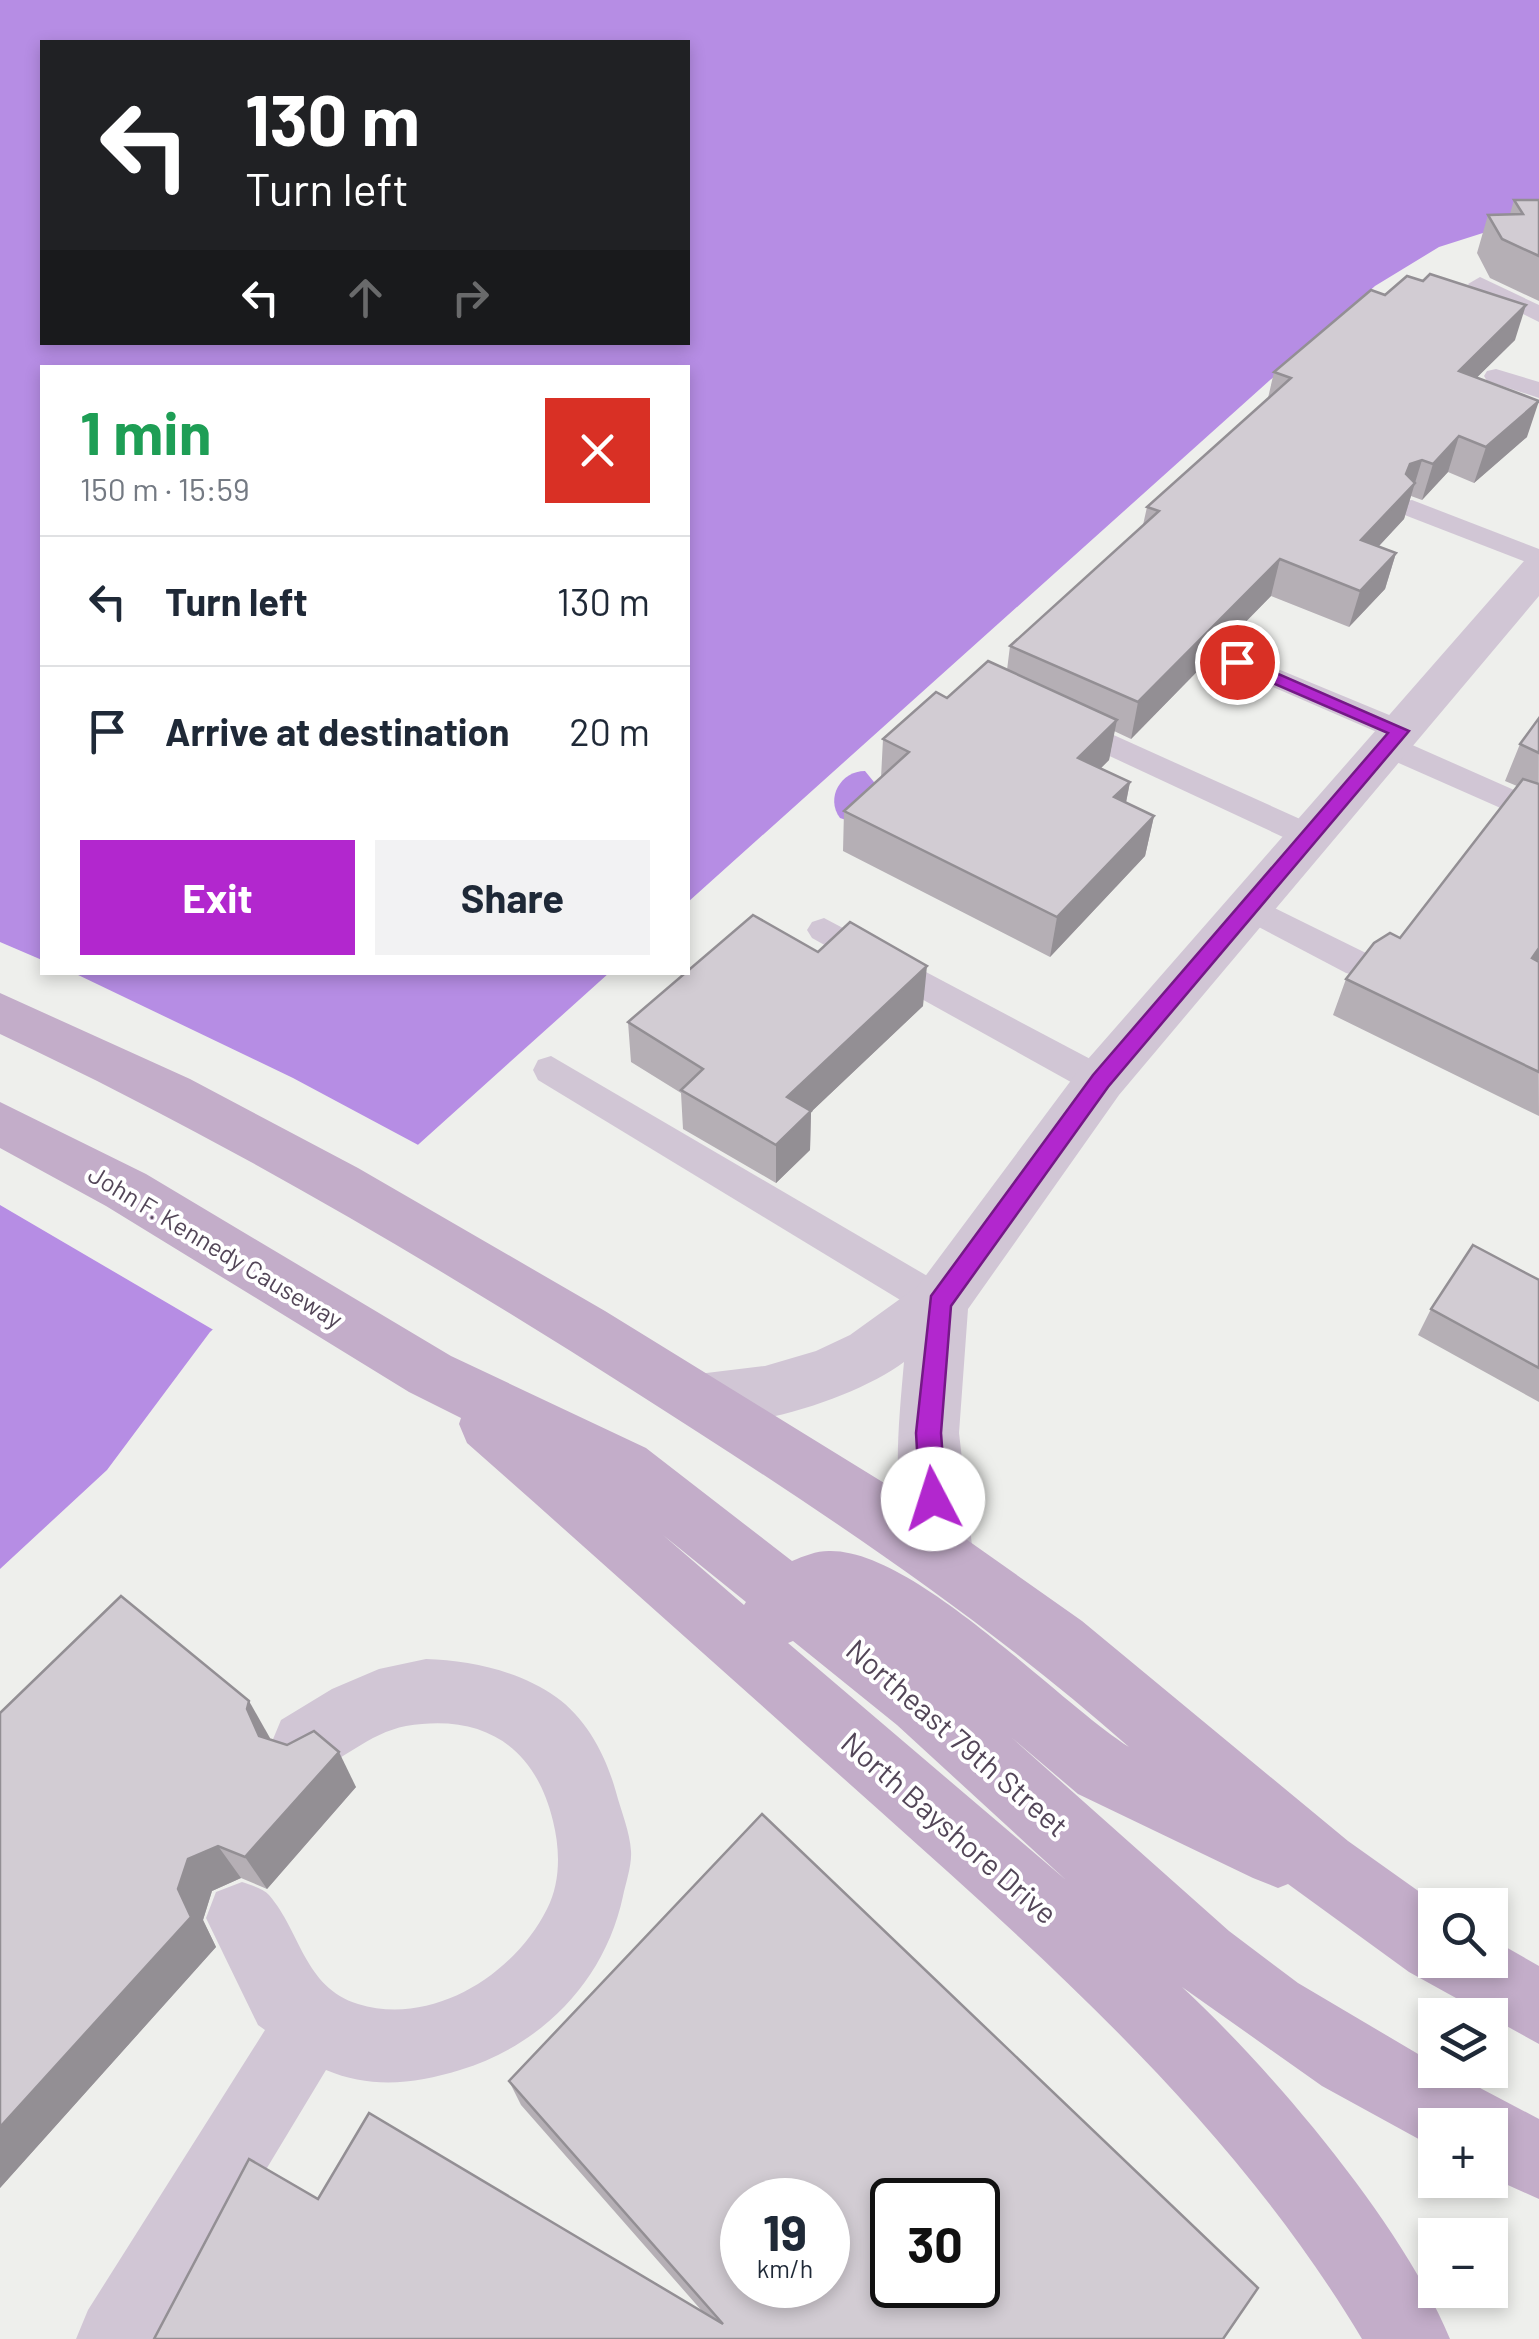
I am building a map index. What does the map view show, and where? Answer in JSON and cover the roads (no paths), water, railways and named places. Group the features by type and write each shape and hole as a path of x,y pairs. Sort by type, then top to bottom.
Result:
{"main road":[{"path":"0,1012 202,1111 400,1220 698,1400 941,1554 1117,1689 1354,1889 1418,1934"},
{"name":"John F. Kennedy Causeway","path":"0,1123 126,1190 430,1374"},
{"name":"Northeast 79th Street","path":"430,1374 624,1467 768,1622 921,1702 1217,1967 1349,2059 1439,2108"},
{"path":"768,1622 802,1588 833,1580 876,1594 957,1650 1102,1770 1354,1889"},
{"name":"North Bayshore Drive","path":"768,1622 1060,1923 1163,2020 1264,2130 1354,2251 1409,2339"},
{"path":"1489,1978 1539,2007"},
{"path":"1508,2144 1539,2160"}],"street":[{"path":"698,1400 765,1392 818,1378 871,1353 939,1303 1100,1081 1539,570"},
{"path":"939,1303 928,1472 941,1554"},
{"path":"242,1918 254,1960 278,1996 311,2024 369,2047 434,2046 496,2022 548,1977 582,1920 596,1858 589,1799 563,1749 521,1712 469,1692 412,1691 356,1709 305,1744"},
{"path":"117,2339 311,2024"}],"lane":[{"path":"1480,284 1539,315"},
{"path":"1496,376 1539,390"},
{"path":"1412,508 1539,559"},
{"path":"1237,662 1539,814"},
{"path":"1048,715 1310,836"},
{"path":"1248,907 1358,964"},
{"path":"824,930 1100,1081"},
{"path":"551,1070 939,1303"}]}
